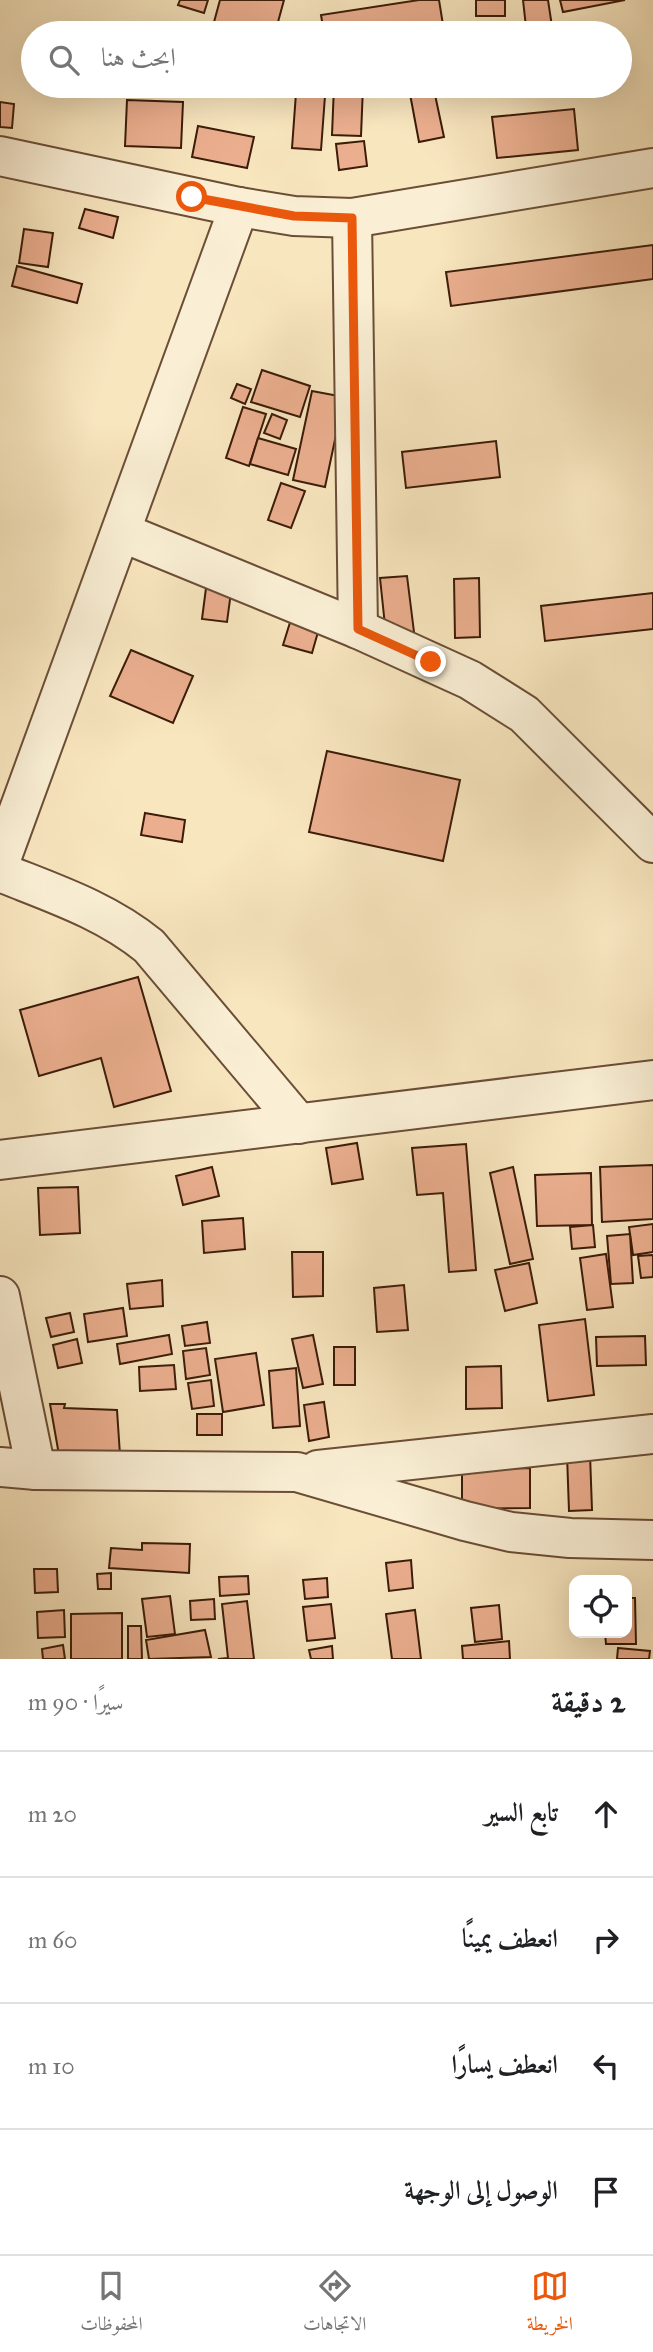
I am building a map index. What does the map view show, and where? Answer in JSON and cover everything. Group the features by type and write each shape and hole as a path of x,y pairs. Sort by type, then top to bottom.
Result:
{"street":[{"path":"0,156 239,207 294,216 352,218 653,168"},
{"path":"0,862 239,207"},
{"path":"352,218 358,629"},
{"path":"121,533 358,629 470,680 524,714 653,843"},
{"path":"0,872 104,914 149,946 299,1124"},
{"path":"0,1160 653,1080"},
{"path":"0,1296 18,1468 297,1472 653,1434"},
{"path":"297,1472 511,1532 570,1538 653,1540"}],"building":[{"path":"180,0 208,0 204,13 178,5"},
{"path":"220,0 284,0 278,21 214,21"},
{"path":"419,0 439,0 442,21 322,21 321,15"},
{"path":"476,0 505,0 505,16 476,16"},
{"path":"523,0 548,0 551,21 525,21"},
{"path":"560,0 625,0 563,12"},
{"path":"296,98 325,98 321,150 292,148"},
{"path":"334,98 363,98 361,136 332,135"},
{"path":"411,98 436,98 444,137 419,142"},
{"path":"127,100 183,102 181,148 125,146"},
{"path":"0,102 14,104 12,128 0,127"},
{"path":"574,109 578,150 497,158 492,117"},
{"path":"198,126 254,137 247,168 192,157"},
{"path":"364,141 367,166 339,170 336,144"},
{"path":"85,209 118,217 113,238 79,228"},
{"path":"24,229 53,233 48,267 19,263"},
{"path":"653,245 653,279 451,306 446,272"},
{"path":"17,266 82,284 77,303 12,286"},
{"path":"262,370 310,386 300,417 251,402"},
{"path":"237,384 251,389 245,404 231,398"},
{"path":"312,391 344,397 325,487 293,480"},
{"path":"243,407 266,414 249,466 226,458"},
{"path":"272,414 287,420 280,439 264,433"},
{"path":"258,438 296,449 288,475 250,464"},
{"path":"496,441 500,477 406,488 402,452"},
{"path":"281,483 305,491 291,528 268,520"},
{"path":"407,576 414,632 386,635 380,578"},
{"path":"479,578 480,637 455,638 454,579"},
{"path":"206,588 231,592 227,622 202,619"},
{"path":"653,593 653,629 545,641 541,606"},
{"path":"292,616 320,625 312,653 283,645"},
{"path":"131,650 193,676 173,723 110,696"},
{"path":"327,751 460,780 443,861 309,832"},
{"path":"145,813 185,820 182,842 141,835"},
{"path":"138,977 171,1091 114,1107 101,1058 39,1076 20,1010"},
{"path":"357,1143 363,1179 332,1184 326,1148"},
{"path":"466,1144 476,1270 449,1272 443,1193 417,1195 412,1148"},
{"path":"653,1165 653,1219 602,1222 600,1167"},
{"path":"212,1167 219,1196 183,1205 176,1176"},
{"path":"513,1167 533,1259 510,1264 490,1173"},
{"path":"591,1173 592,1225 537,1226 535,1175"},
{"path":"78,1187 80,1233 40,1235 38,1188"},
{"path":"243,1218 245,1249 204,1253 202,1221"},
{"path":"653,1224 653,1252 633,1255 629,1227"},
{"path":"593,1225 595,1247 572,1249 570,1227"},
{"path":"630,1234 633,1283 611,1284 607,1236"},
{"path":"292,1252 323,1252 323,1296 293,1297"},
{"path":"606,1254 613,1307 587,1310 580,1258"},
{"path":"653,1255 653,1277 641,1278 638,1256"},
{"path":"529,1263 537,1303 505,1311 495,1270"},
{"path":"162,1280 163,1306 130,1309 127,1284"},
{"path":"404,1285 408,1330 377,1332 374,1288"},
{"path":"123,1308 127,1336 88,1342 84,1314"},
{"path":"70,1313 74,1332 51,1337 46,1318"},
{"path":"585,1319 594,1395 548,1401 539,1325"},
{"path":"207,1322 210,1343 185,1346 182,1326"},
{"path":"169,1335 172,1354 120,1364 117,1344"},
{"path":"313,1335 323,1384 303,1388 292,1339"},
{"path":"645,1336 646,1365 597,1366 596,1337"},
{"path":"77,1339 82,1363 58,1368 53,1345"},
{"path":"334,1347 355,1347 355,1385 334,1385"},
{"path":"206,1348 210,1375 186,1379 183,1351"},
{"path":"256,1353 264,1405 223,1412 215,1359"},
{"path":"174,1365 176,1389 140,1391 139,1367"},
{"path":"501,1366 502,1408 466,1409 466,1367"},
{"path":"296,1368 300,1426 273,1428 269,1371"},
{"path":"211,1380 214,1406 192,1409 188,1383"},
{"path":"324,1402 329,1437 309,1441 304,1405"},
{"path":"50,1404 65,1404 64,1408 117,1410 120,1455 59,1455"},
{"path":"197,1414 222,1414 222,1435 197,1435"},
{"path":"590,1454 592,1510 569,1511 567,1455"},
{"path":"530,1468 530,1508 462,1509 462,1469"},
{"path":"142,1543 190,1544 189,1573 109,1568 111,1548 142,1550"},
{"path":"411,1560 413,1588 389,1591 386,1563"},
{"path":"34,1569 57,1569 58,1592 35,1593"},
{"path":"111,1573 111,1589 98,1589 97,1574"},
{"path":"248,1576 249,1594 220,1596 219,1577"},
{"path":"327,1578 328,1597 305,1599 303,1580"},
{"path":"170,1596 175,1634 147,1637 142,1599"},
{"path":"632,1598 635,1598 636,1644 606,1644 605,1638 632,1638"},
{"path":"214,1599 215,1619 191,1620 190,1601"},
{"path":"247,1601 254,1659 218,1659 228,1658 222,1604"},
{"path":"331,1604 335,1638 307,1641 303,1607"},
{"path":"499,1605 502,1639 475,1642 471,1608"},
{"path":"64,1610 65,1637 38,1638 37,1612"},
{"path":"415,1610 421,1659 392,1659 386,1614"},
{"path":"122,1613 122,1659 71,1659 71,1614"},
{"path":"128,1626 141,1626 142,1659 128,1659"},
{"path":"205,1630 211,1657 149,1659 146,1640"},
{"path":"509,1641 510,1659 463,1659 462,1646"},
{"path":"63,1645 65,1659 43,1659 42,1649"},
{"path":"332,1646 333,1659 311,1659 309,1650"},
{"path":"618,1648 650,1651 649,1659 617,1659"}],"route":[{"path":"192,197 294,216 352,218 358,629 431,662"}]}
